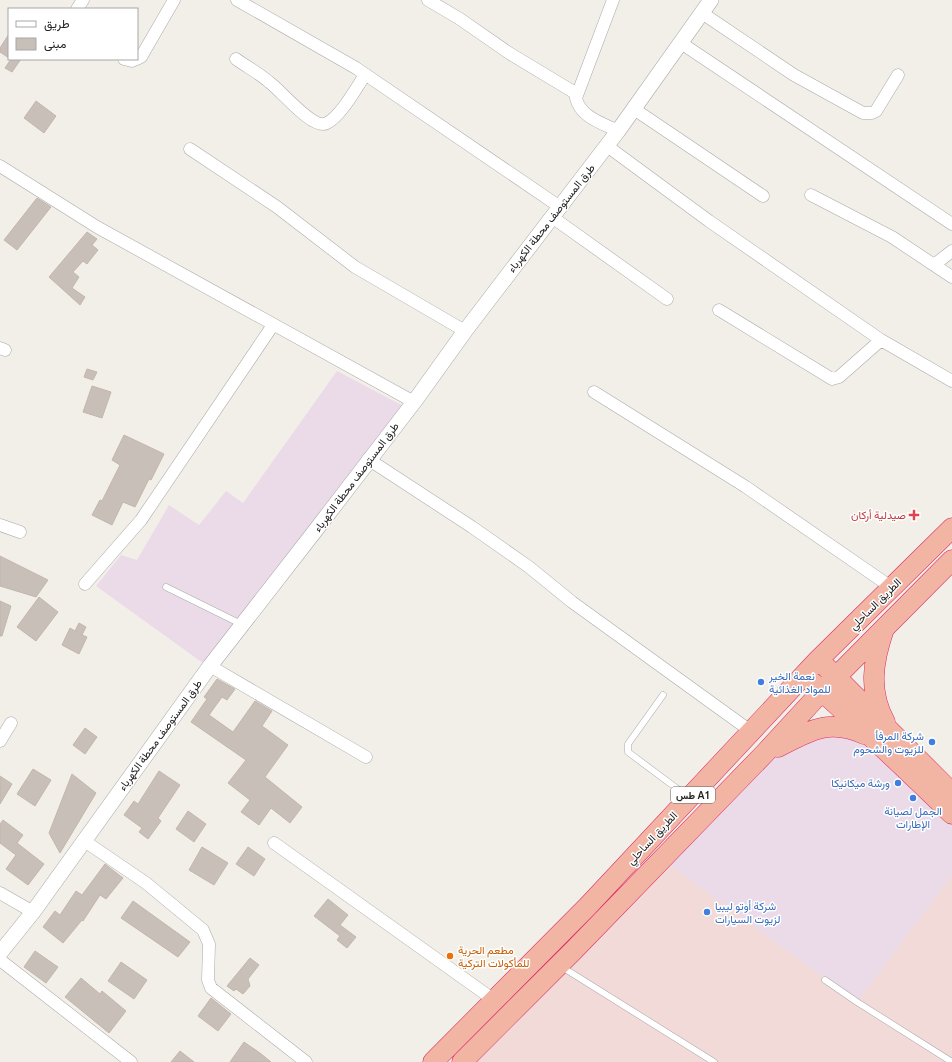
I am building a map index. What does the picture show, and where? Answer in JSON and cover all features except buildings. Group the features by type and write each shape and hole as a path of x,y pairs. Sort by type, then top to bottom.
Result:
{"highway":[{"name":"الطريق الساحلي","path":"433,1062 571,923 818,660 952,528"},
{"name":"الطريق الساحلي","path":"462,1062 559,965 765,753 822,691 952,560"},
{"path":"883,736 873,678 878,645 885,627"},
{"path":"818,660 836,677 883,736 952,814"},
{"path":"804,675 843,712 883,736 952,793"},
{"path":"765,753 804,733 823,727 832,726 883,736"}],"street":[{"path":"138,58 141,57 174,0"},
{"path":"237,0 365,75 556,212 667,299"},
{"path":"428,0 577,94"},
{"path":"613,0 576,98 578,106 583,113 618,132"},
{"name":"طرق المستوصف محطة الكهرباء","path":"0,953 33,912 83,840 210,666 243,625 368,459 414,402 465,331 618,132 711,0"},
{"path":"702,13 794,75 864,112 872,113 876,111 898,75"},
{"path":"681,43 952,224"},
{"path":"236,59 269,81 296,107 314,122 321,125 327,124 335,117 365,75"},
{"path":"634,109 762,196"},
{"path":"607,146 709,221 881,340 952,381"},
{"path":"190,150 278,207 355,267 465,331"},
{"path":"0,166 97,227 414,402"},
{"path":"811,195 892,238 952,277"},
{"path":"934,265 952,251"},
{"path":"719,310 832,379 839,377 881,340"},
{"path":"85,584 141,520 273,325"},
{"path":"594,392 764,499 891,587"},
{"path":"368,459 472,527 529,567 572,602 752,732"},
{"path":"0,525 20,532"},
{"path":"210,666 366,757"},
{"path":"0,741 11,723"},
{"path":"83,840 146,883 203,930 209,944 208,980 211,988 306,1062"},
{"path":"274,843 494,1000"},
{"path":"0,892 33,912"},
{"path":"0,960 131,1062"}],"lane":[{"path":"166,587 243,625"},
{"path":"663,695 628,744 628,752 690,798"},
{"path":"559,965 714,1062"},
{"path":"825,980 952,1062"}],"shaded area":[{"path":"337,371 413,411 207,666 96,586 121,555 137,560 169,505 199,525 226,491 243,503"},
{"path":"850,729 952,814 952,875 857,1002 662,859 765,753"},
{"path":"714,804 952,814 952,1062 462,1062"}],"place":[{"name":"صيدلية أركان","path":"914,515"},
{"name":"نعمة الخير للمواد الغذائية","path":"761,682"},
{"name":"شركة المرفأ للزيوت والشحوم","path":"932,742"},
{"name":"ورشة ميكانيكا","path":"898,783"},
{"name":"الجمل لصيانة الإطارات","path":"913,798"},
{"name":"شركة أوتو ليبيا لزيوت السيارات","path":"707,912"},
{"name":"مطعم الحرية للمأكولات التركية","path":"450,956"}]}
